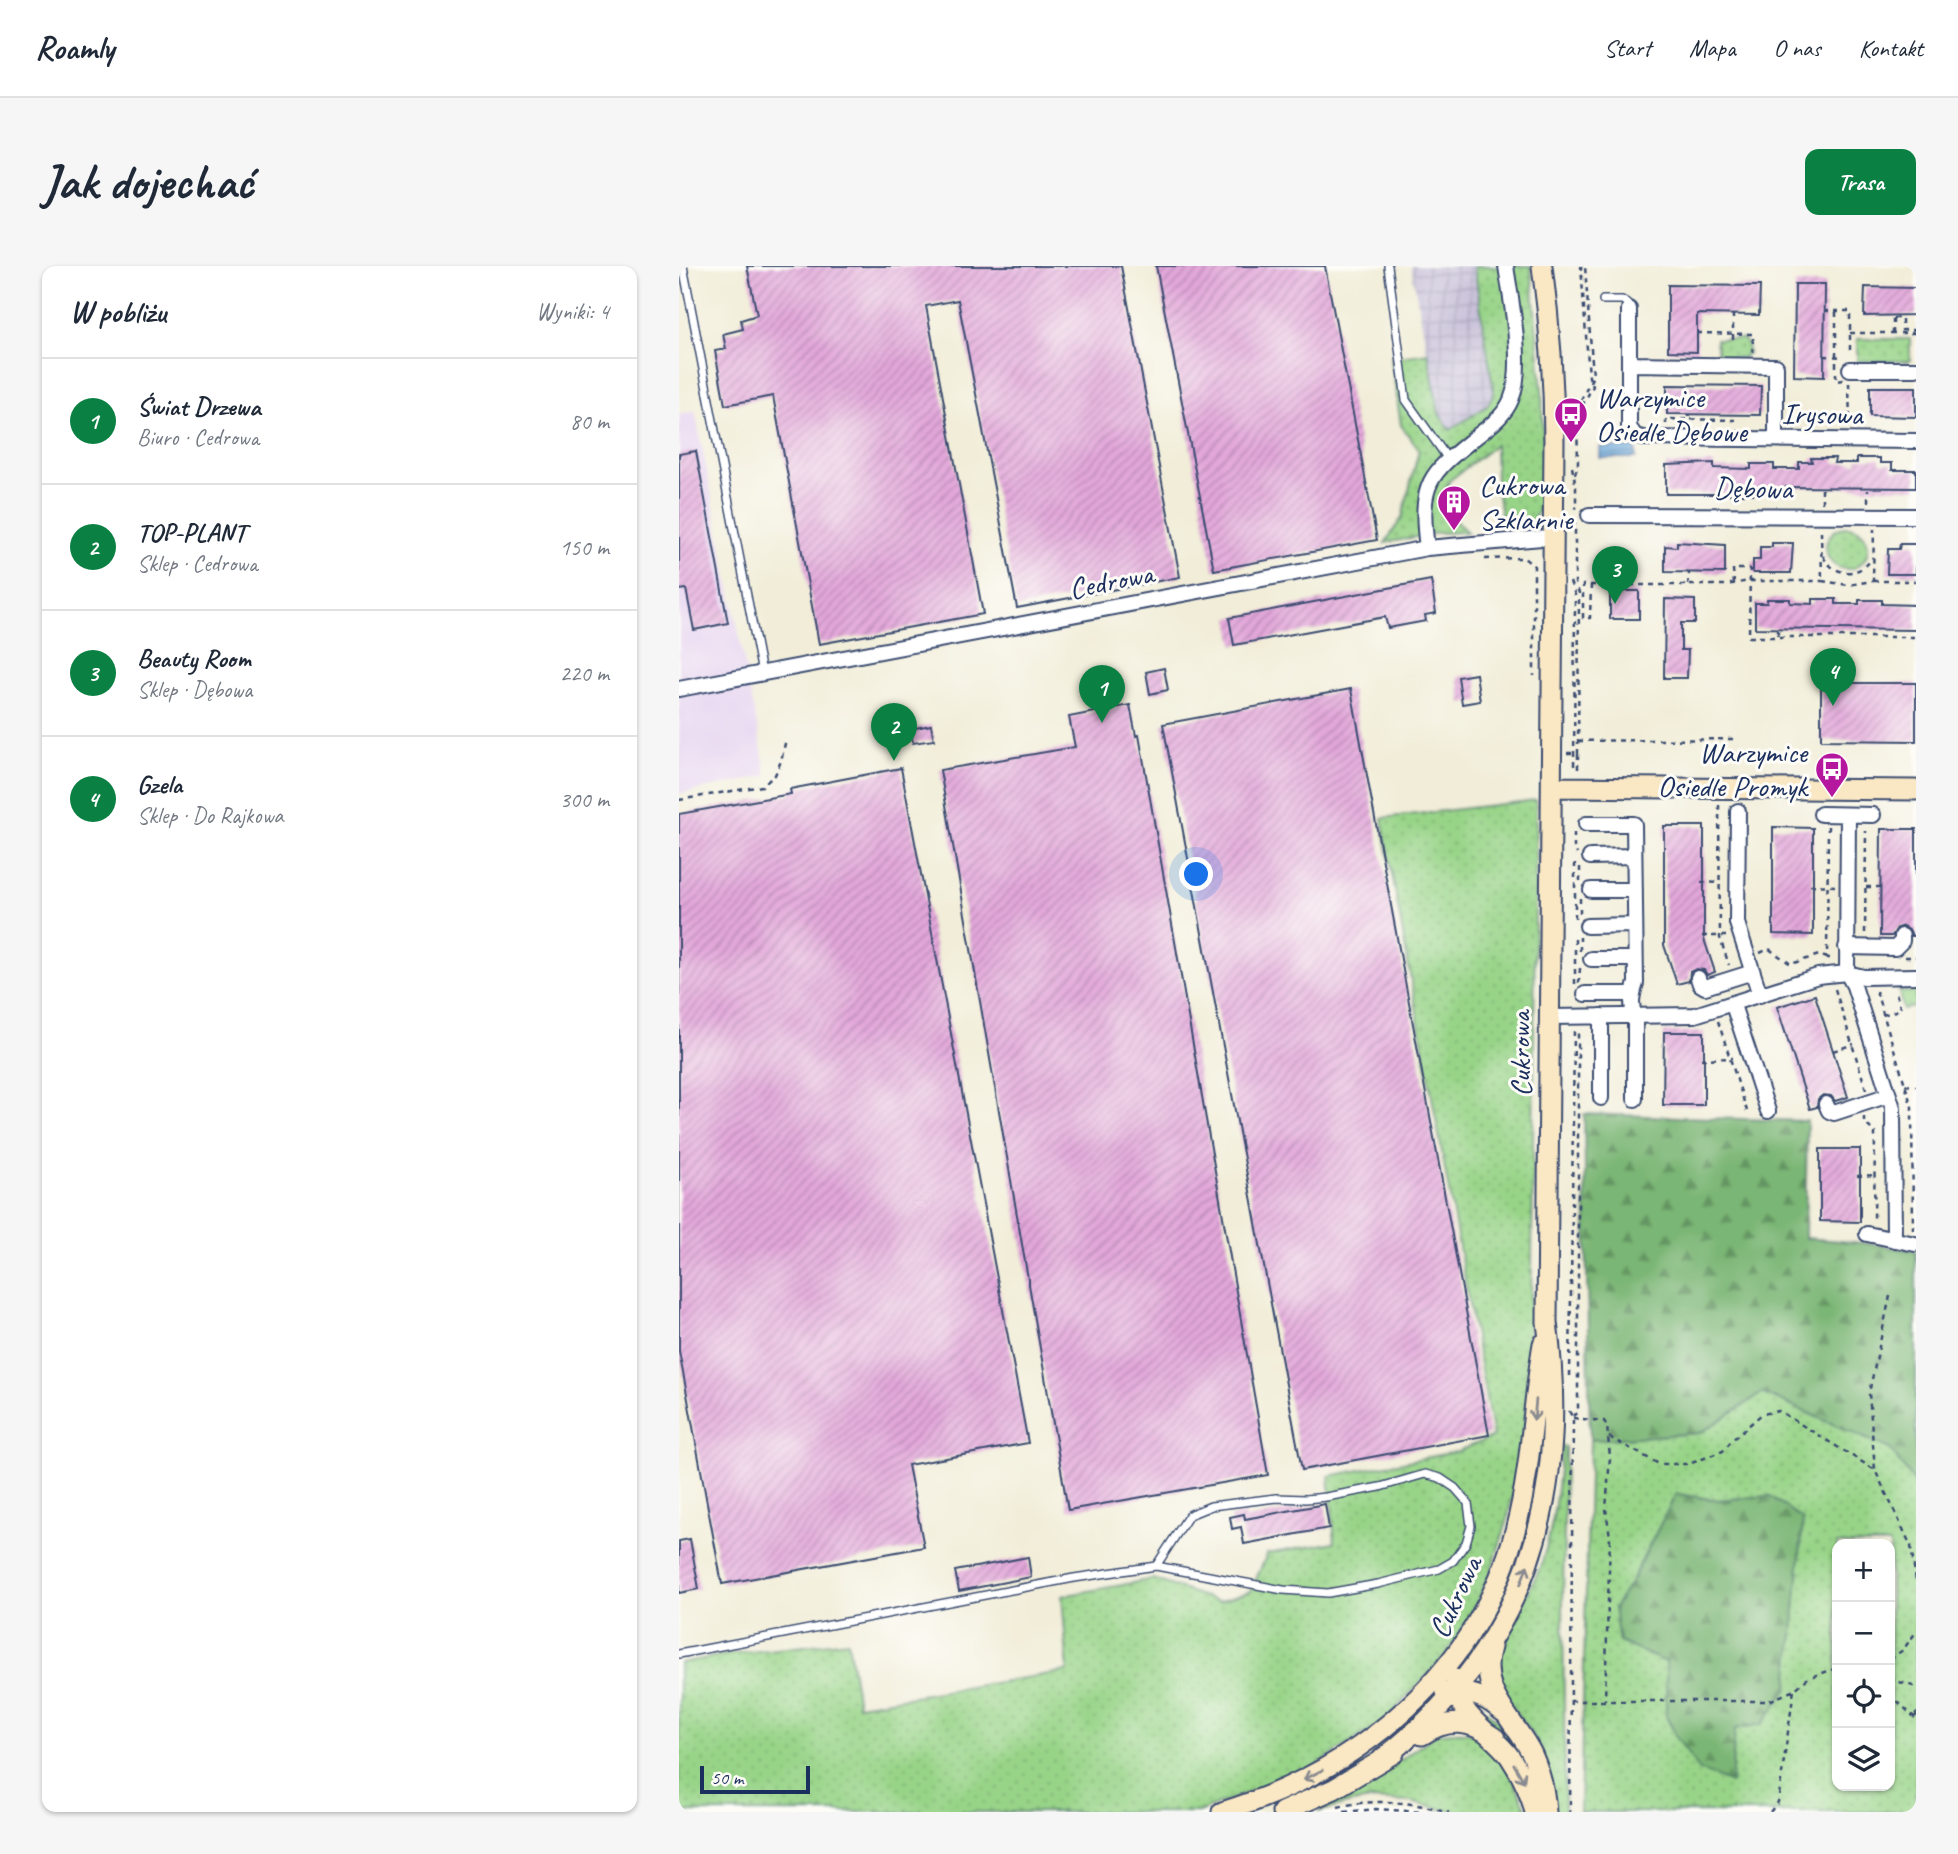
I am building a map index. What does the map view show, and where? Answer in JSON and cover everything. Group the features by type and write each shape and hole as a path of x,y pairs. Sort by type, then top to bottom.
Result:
{"street":[{"path":"1427,548 1423,521 1425,492 1430,481 1448,459 1498,419 1515,388 1517,372 1514,329 1506,266"},
{"name":"Cukrowa","path":"1542,266 1554,391 1547,1322 1553,1366 1552,1430 1546,1497 1523,1578 1489,1651 1489,1679 1492,1692 1532,1755 1539,1774 1546,1812"},
{"name":"Irysowa","path":"1629,309 1629,427 1635,436 1916,441"},
{"path":"1629,364 1776,366 1776,439"},
{"path":"1845,369 1916,369"},
{"name":"Dębowa","path":"1588,515 1916,516"},
{"name":"Cedrowa","path":"679,689 1427,548 1554,537"},
{"path":"1552,786 1916,790"},
{"path":"1738,811 1737,923 1760,995"},
{"path":"1821,814 1873,815"},
{"path":"1848,815 1847,973 1854,986 1893,1113 1894,1240"},
{"path":"1580,827 1634,824 1636,983 1632,994 1632,1008 1635,1017 1635,1099"},
{"path":"1584,855 1634,856"},
{"path":"1591,890 1635,890"},
{"path":"1579,924 1635,925"},
{"path":"1846,943 1895,948 1902,941 1902,936"},
{"path":"1591,960 1635,959"},
{"path":"1698,978 1700,984 1705,987 1752,972"},
{"path":"1550,1017 1695,1015 1734,1008 1760,995 1818,975 1847,973 1864,977 1913,976"},
{"path":"1582,988 1632,994"},
{"path":"1734,1008 1768,1111"},
{"path":"1601,1016 1601,1098"},
{"path":"1826,1104 1829,1111 1834,1113 1887,1090"},
{"path":"1871,1235 1915,1244"},
{"name":"Cukrowa","path":"1456,1691 1455,1676 1462,1644 1496,1584 1516,1528 1531,1450 1539,1369 1547,1322"},
{"name":"Cukrowa","path":"1456,1691 1495,1636"},
{"path":"1222,1812 1268,1796 1321,1771 1371,1740 1407,1710 1431,1685 1462,1644"},
{"path":"1407,1710 1430,1696 1456,1691"},
{"path":"1456,1691 1469,1716 1495,1738 1510,1757 1524,1780 1535,1812"},
{"path":"1382,1759 1420,1728 1456,1691"},
{"name":"Cukrowa","path":"1456,1691 1482,1698 1504,1713"},
{"path":"1282,1812 1334,1789 1435,1727 1449,1723 1469,1724 1495,1738"}],"lane":[{"path":"683,266 762,673"},
{"path":"1388,266 1406,400 1448,459"},
{"name":"Irysowa","path":"1603,300 1622,300 1627,303 1629,309"},
{"path":"679,1654 1074,1578 1156,1566 1283,1590 1328,1593 1378,1584 1439,1569 1453,1562 1466,1544 1471,1526 1468,1503 1440,1478 1425,1474 1380,1487 1326,1497 1276,1498 1211,1506 1189,1516 1156,1566"}],"path":[{"path":"1836,310 1836,380 1845,369"},
{"path":"1824,311 1850,310 1845,369 1850,440"},
{"path":"1733,314 1733,339"},
{"path":"1893,333 1893,317 1902,318 1902,330 1916,332"},
{"path":"1850,333 1916,332"},
{"path":"1697,333 1753,334 1753,365"},
{"path":"1824,356 1835,356"},
{"path":"1835,356 1845,369"},
{"path":"1688,421 1689,414"},
{"path":"1665,429 1666,419 1735,419"},
{"path":"1821,515 1822,581"},
{"path":"1873,582 1874,515"},
{"path":"1821,553 1831,568 1847,573 1864,567 1874,553"},
{"path":"1734,584 1733,569 1750,569 1749,637 1916,637"},
{"path":"1689,573 1689,585"},
{"path":"1783,574 1783,581"},
{"path":"1911,575 1911,582"},
{"path":"1591,585 1590,618 1583,618 1583,585 1658,582 1689,585 1734,584 1750,580 1822,581 1847,585 1916,582"},
{"path":"1778,630 1778,637"},
{"path":"1824,630 1824,637"},
{"path":"1870,631 1870,637"},
{"path":"679,800 762,786 775,775 786,739"},
{"path":"1578,741 1734,739"},
{"path":"1576,753 1576,786"},
{"path":"1702,882 1720,881 1719,801"},
{"path":"1580,827 1574,847 1584,855"},
{"path":"1580,827 1584,855"},
{"path":"1846,943 1865,939 1866,831"},
{"path":"1570,1385 1580,859 1584,855"},
{"path":"1810,885 1847,886"},
{"path":"1865,887 1881,887"},
{"path":"1579,924 1582,988"},
{"path":"1702,936 1720,936"},
{"path":"1747,957 1769,950 1791,964 1819,955 1827,958"},
{"path":"1833,984 1867,1090 1887,1090"},
{"path":"1883,1015 1901,1009 1893,985"},
{"path":"1734,1008 1717,1018 1747,1111"},
{"path":"1570,1812 1573,1417 1577,1412 1577,1016"},
{"path":"1833,1051 1871,1039"},
{"path":"1701,1059 1732,1058 1749,1052"},
{"path":"1864,1110 1864,1122 1875,1133 1871,1235"},
{"path":"1857,1176 1894,1176"},
{"path":"1890,1296 1869,1393 1875,1470 1911,1546 1916,1581"},
{"path":"1570,1399 1569,1413 1573,1417 1604,1421 1607,1426 1610,1457 1606,1509 1610,1537 1605,1700"},
{"path":"1608,1436 1659,1464 1689,1464 1723,1451 1762,1414 1779,1411 1875,1470"},
{"path":"1895,1656 1903,1650 1916,1632"},
{"path":"1570,1701 1769,1700 1794,1690 1808,1678 1832,1670"},
{"path":"1895,1681 1916,1687"},
{"path":"1770,1812 1778,1802 1794,1690"},
{"path":"1895,1699 1915,1720"},
{"path":"1915,1720 1916,1712"},
{"path":"1331,1810 1349,1804 1380,1802 1413,1804 1449,1812"},
{"path":"1344,1812 1375,1809 1421,1812"}],"shaded area":[{"path":"1411,266 1474,266 1494,393 1487,406 1450,430 1439,414"},
{"path":"695,411 767,776 679,794 679,415"}],"green space":[{"path":"1474,266 1531,266 1542,391 1542,502 1530,523 1502,524 1495,445 1449,481 1441,507 1467,532 1437,533 1385,543 1402,518 1419,450 1401,425 1391,358 1428,353 1439,414 1450,430 1487,406 1494,393"},
{"path":"1716,339 1743,339 1747,344 1748,354 1745,354 1744,358 1718,357"},
{"path":"1857,339 1910,339 1910,361 1857,361"},
{"path":"1847,527 1862,533 1868,548 1862,563 1847,569 1832,563 1826,548 1832,533"},
{"path":"1536,800 1532,1266 1525,1429 1507,1522 1490,1574 1467,1623 1445,1656 1384,1721 1310,1769 1198,1812 679,1812 679,1663 724,1655 848,1641 858,1705 1068,1671 1062,1596 1153,1579 1219,1602 1251,1591 1267,1554 1335,1542 1329,1476 1455,1452 1493,1437 1382,818"},
{"path":"1896,989 1902,992 1916,991 1916,1006 1903,1010"},
{"path":"1584,1114 1807,1121 1805,1238 1916,1251 1916,1484 1890,1449 1762,1393 1700,1433 1590,1440"},
{"path":"1762,1393 1890,1449 1916,1484 1916,1812 1580,1812 1590,1440 1700,1433","holes":["1676,1494 1717,1500 1770,1496 1735,1729 1666,1680 1666,1662 1614,1608 1631,1582"]},
{"path":"1561,1446 1565,1447 1565,1812 1553,1812 1550,1778 1542,1752 1506,1697 1501,1687 1497,1665 1509,1628 1542,1562 1555,1505"},
{"path":"1676,1494 1717,1500 1770,1496 1803,1520 1788,1689 1762,1724 1735,1729 1731,1783 1699,1770 1675,1735 1666,1716 1666,1662 1619,1642 1614,1608 1631,1582"},
{"path":"1467,1700 1490,1714 1506,1729 1530,1772"},
{"path":"1467,1732 1491,1745 1506,1766 1528,1812 1455,1812 1410,1802 1371,1800 1317,1812 1370,1782 1438,1733"}],"water":[{"path":"1600,447 1636,448 1636,458 1600,458"}],"building":[{"path":"747,266 1121,266 1180,577 1017,608 958,300 926,306 983,614 819,644 773,396 725,405 715,351 726,349 723,334 743,329 741,320 757,315"},
{"path":"1156,266 1325,266 1377,540 1214,570"},
{"path":"1795,284 1825,284 1824,377 1794,376"},
{"path":"1668,285 1760,286 1759,315 1697,314 1697,352 1668,351"},
{"path":"1865,287 1916,288 1916,315 1864,316"},
{"path":"1667,385 1761,386 1760,415 1667,414"},
{"path":"1870,387 1916,387 1916,417 1870,416"},
{"path":"696,451 728,623 694,630 686,589 679,590 679,454"},
{"path":"1811,458 1835,458 1834,463 1857,463 1857,458 1880,458 1880,463 1892,463 1892,470 1916,470 1916,488 1786,487 1786,494 1666,494 1666,465 1714,463 1714,468 1751,469 1751,464 1774,464 1774,469 1799,469 1799,462 1812,462"},
{"path":"1677,542 1725,545 1725,573 1665,572 1665,546 1677,547"},
{"path":"1772,543 1793,543 1791,573 1753,573 1753,560 1760,560 1760,547 1772,547"},
{"path":"1900,544 1916,544 1916,574 1887,574 1888,549 1899,549"},
{"path":"1431,580 1436,613 1425,615 1426,621 1388,628 1385,617 1234,645 1229,618"},
{"path":"1639,591 1639,619 1610,619 1610,594"},
{"path":"1665,599 1695,600 1695,623 1681,623 1681,650 1688,650 1687,678 1664,678"},
{"path":"1767,599 1790,599 1790,603 1813,604 1813,599 1836,599 1836,604 1882,600 1882,604 1916,605 1916,630 1755,628 1755,603 1767,603"},
{"path":"1164,668 1168,690 1150,694 1146,672"},
{"path":"1476,674 1480,701 1462,704 1458,677"},
{"path":"1821,683 1916,683 1916,741 1821,740"},
{"path":"1351,689 1489,1435 1302,1470 1163,724"},
{"path":"1130,705 1136,736 1139,735 1268,1475 1068,1510 940,770 1075,747 1069,717"},
{"path":"931,725 934,740 913,743 910,729"},
{"path":"901,768 1028,1443 908,1465 924,1547 722,1584 679,1351 679,814 791,794 790,789"},
{"path":"1664,826 1704,826 1704,939 1715,972 1707,975 1704,970 1696,969 1690,972 1689,981 1677,984 1664,945"},
{"path":"1773,827 1813,828 1813,935 1773,934"},
{"path":"1881,829 1916,829 1916,936 1912,936 1903,926 1897,928 1892,936 1880,936"},
{"path":"1815,995 1848,1097 1835,1101 1831,1096 1823,1095 1818,1099 1817,1107 1810,1109 1777,1007"},
{"path":"1664,1032 1704,1032 1704,1105 1663,1105"},
{"path":"1820,1149 1860,1149 1860,1222 1820,1221"},
{"path":"1325,1504 1329,1528 1244,1544 1241,1527 1232,1529 1230,1517 1244,1514 1245,1519"},
{"path":"690,1539 699,1589 679,1593 679,1541"},
{"path":"1028,1557 1031,1577 959,1591 955,1571"}],"place":[{"name":"Warzymice Osiedle Dębowe","path":"1571,444"},
{"name":"Cukrowa Szklarnie","path":"1454,532"},
{"name":"Beauty Room","path":"1615,604"},
{"name":"Gzela","path":"1833,706"},
{"name":"Świat Drzewa","path":"1102,723"},
{"name":"TOP-PLANT","path":"894,761"},
{"name":"Warzymice Osiedle Promyk","path":"1832,799"}]}
